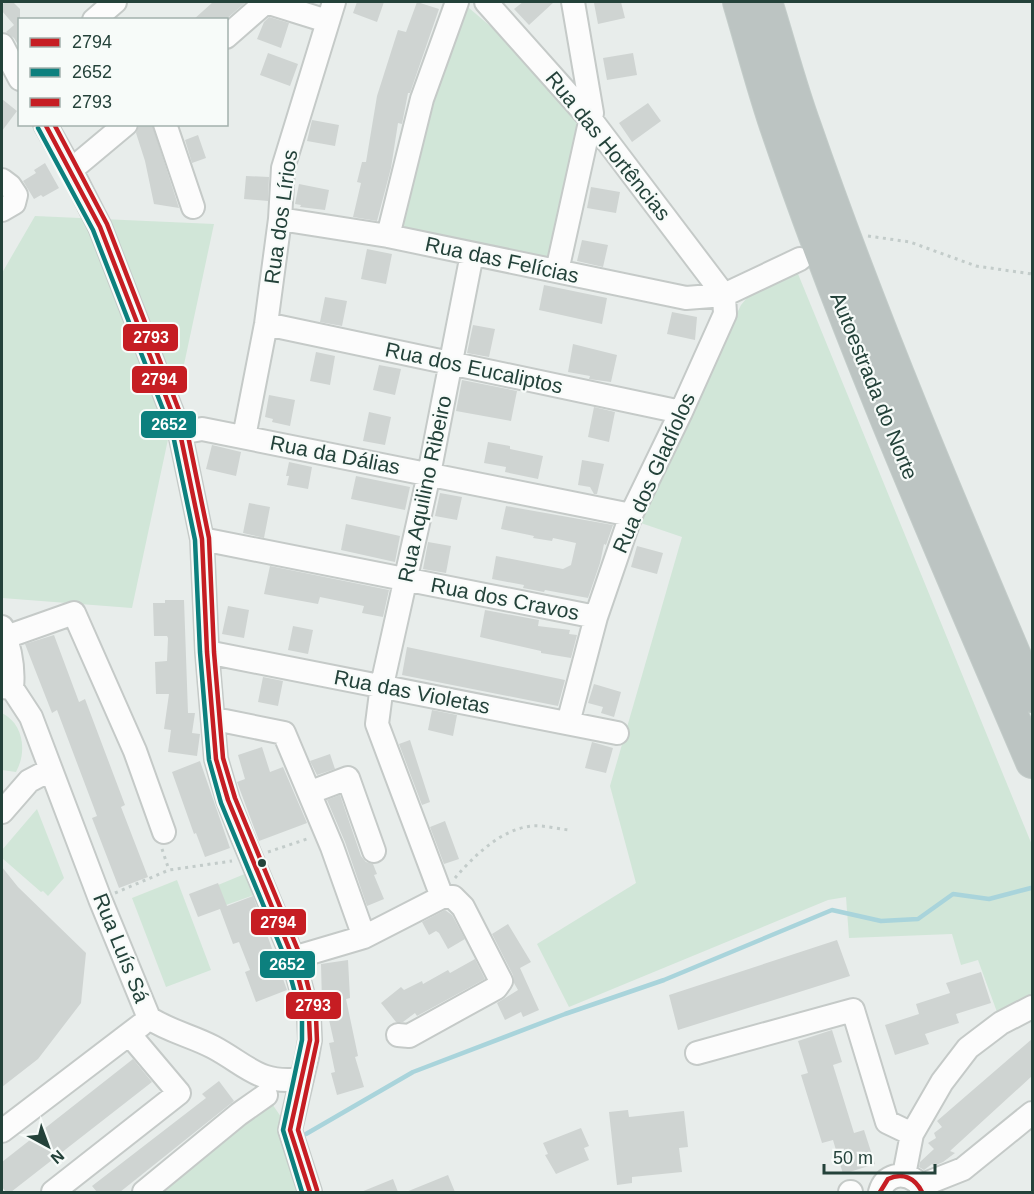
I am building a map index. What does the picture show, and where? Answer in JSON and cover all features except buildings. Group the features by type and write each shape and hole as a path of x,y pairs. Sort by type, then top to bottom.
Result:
{"highway":[{"name":"Autoestrada do Norte","path":"739,2 777,130 830,274 886,419 1032,762"},
{"name":"Autoestrada do Norte","path":"766,2 804,126 854,263 912,412 1032,696"}],"street":[{"path":"96,18 115,2"},
{"path":"228,35 266,2 330,11"},
{"path":"388,236 422,99 457,2"},
{"name":"Rua das Hortências","path":"486,2 592,121 724,295"},
{"path":"557,271 592,121 573,2"},
{"name":"Rua dos Lírios","path":"244,437 266,324 280,219 283,168 330,11"},
{"path":"2,45 18,75"},
{"path":"46,126 100,227 180,433 202,539 207,652 216,759 228,800 293,958 309,1018 310,1040 290,1130"},
{"path":"71,170 124,126"},
{"path":"166,126 193,207"},
{"path":"2,180 16,195 14,203 2,210"},
{"name":"Rua das Felícias","path":"280,219 388,236 686,298 724,295"},
{"name":"Rua Aquilino Ribeiro","path":"442,897 376,724 382,685 429,474 472,254"},
{"path":"724,295 800,259"},
{"name":"Rua dos Gladíolos","path":"568,723 596,617 631,515 725,314 724,295"},
{"name":"Rua dos Eucaliptos","path":"266,324 681,412"},
{"name":"Rua da Dálias","path":"180,433 202,429 631,515"},
{"name":"Rua dos Cravos","path":"202,539 596,617"},
{"path":"7,688 13,672 4,632 74,613 135,751 164,832"},
{"name":"Rua das Violetas","path":"207,652 382,685 616,734"},
{"name":"Rua Luís Sá","path":"7,688 31,717 100,899 149,1018 159,1025 213,1047 252,1072"},
{"path":"214,722 225,721 284,733 329,840 364,937"},
{"path":"2,812 29,781 50,770"},
{"path":"310,792 348,778 371,841 329,840"},
{"path":"293,958 364,937 442,897 453,897 462,908 501,981 496,988 409,1036 398,1035"},
{"path":"916,1185 912,1134 942,1082 968,1048 1001,1023 1032,1007"},
{"path":"697,1053 853,1010 887,1122 912,1134"},
{"path":"2,1131 130,1035 149,1018"},
{"path":"53,1192 179,1093 130,1035"},
{"path":"252,1072 280,1080 302,1079"},
{"path":"252,1072 290,1130 310,1192"},
{"path":"144,1192 239,1114 266,1095"},
{"path":"880,1192 885,1182 891,1178 916,1185 963,1169 1032,1113"}],"path":[{"path":"865,236 910,242 976,266 1032,274"},
{"path":"442,897 470,861 492,843 516,830 533,826 570,830"},
{"path":"100,899 169,870 251,858 329,840"}],"green space":[{"path":"462,2 592,113 549,267 388,236"},
{"path":"35,216 214,224 132,608 2,598 2,273"},
{"path":"796,269 1032,845 1032,1007 1001,1023 978,960 961,965 952,934 849,938 846,897 828,900 569,1007 537,944 636,883 610,786 682,537 635,521 741,305 751,293"},
{"path":"2,713 15,724 21,739 22,756 16,772 2,770"},
{"path":"37,809 64,878 48,896 2,858 2,850"},
{"path":"247,873 254,895 226,905 218,885"},
{"path":"177,880 211,970 166,987 132,898"},
{"path":"266,1095 290,1130 310,1192 159,1192"}],"waterway":[{"path":"306,1134 413,1072 565,1014 664,980 832,910 881,921 918,919 953,894 989,899 1031,888"}],"transit line":[{"name":"2794","path":"46,126 100,227 180,433 202,539 207,652 216,759 228,800 293,958 309,1018 310,1040 290,1130 310,1192"},
{"name":"2793","path":"55,126 107,224 187,431 209,538 214,652 223,758 235,798 300,955 316,1017 317,1041 298,1130 317,1190"},
{"name":"2652","path":"38,128 93,230 173,435 195,540 200,652 209,760 221,803 286,960 302,1019 302,1040 283,1130 302,1192"},
{"name":"2794","path":"880,1192 888,1179 899,1176 912,1180 922,1192"}]}
